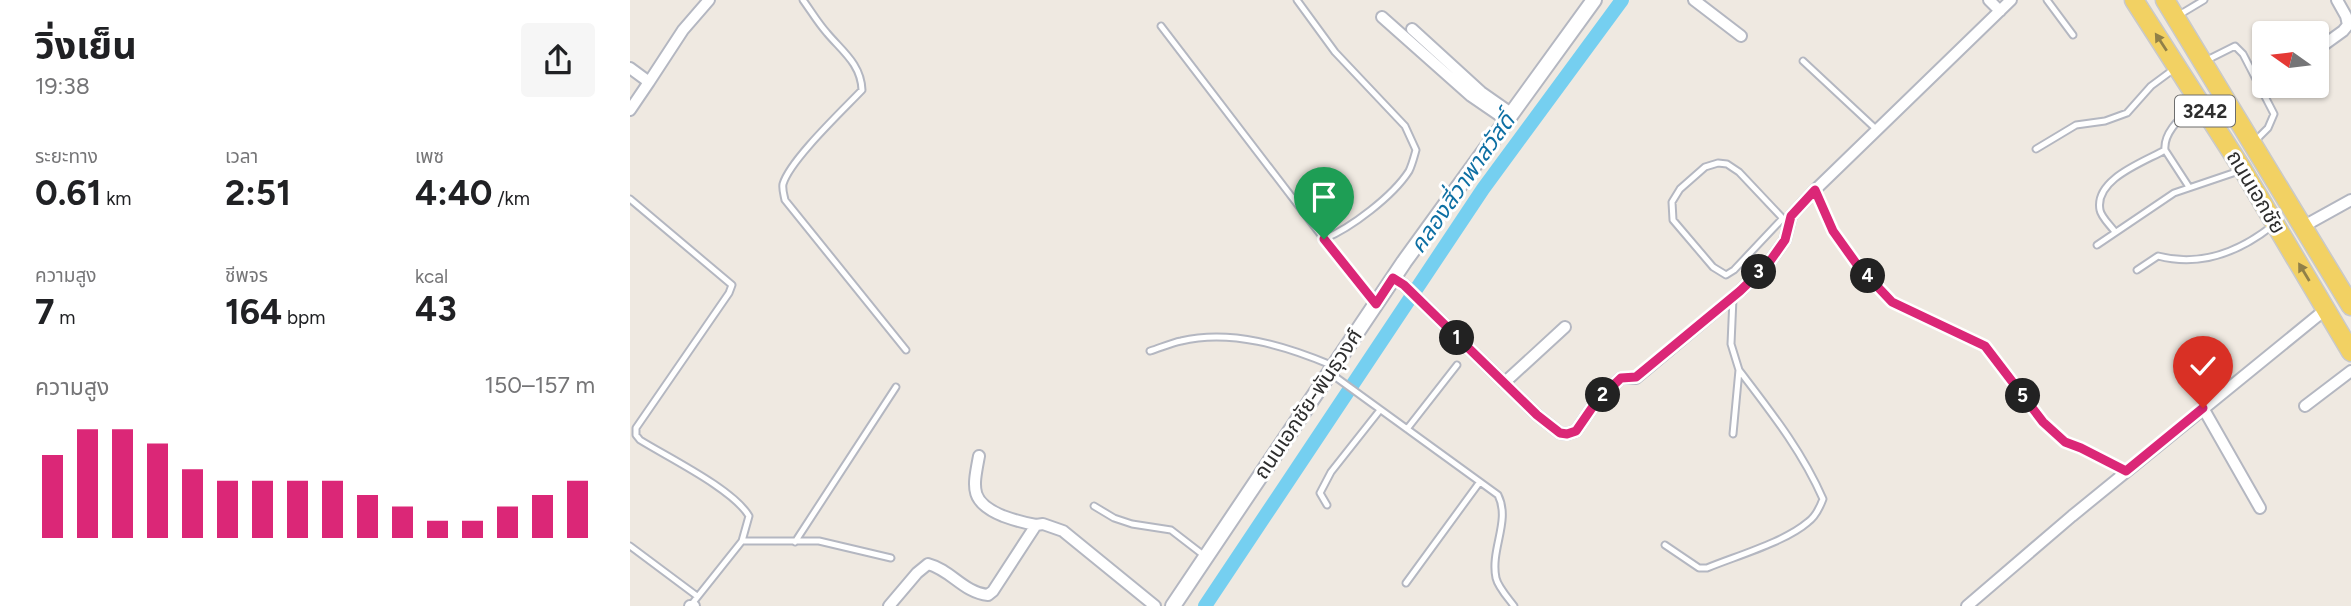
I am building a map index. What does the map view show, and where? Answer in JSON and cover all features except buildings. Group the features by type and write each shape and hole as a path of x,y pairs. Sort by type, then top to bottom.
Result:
{"main road":[{"name":"ถนนเอกชัย","path":"2134,0 2243,170 2351,352"},
{"name":"ถนนเอกชัย","path":"2165,0 2351,306"}],"street":[{"path":"630,110 683,30 709,0"},
{"path":"1694,0 1741,36"},
{"path":"1989,0 2000,10"},
{"path":"1399,282 1537,415 1560,433 1576,431 1596,402 1621,378 1636,377 1733,297 1768,264 1785,240 1785,222 2011,0"},
{"path":"2329,41 2348,24 2337,0"},
{"name":"ถนนเอกชัย-พันธุวงศ์","path":"1173,606 1335,374 1376,304 1399,282 1588,2"},
{"path":"1382,17 1471,96 1509,117"},
{"path":"1412,29 1509,117"},
{"path":"630,68 649,82"},
{"path":"2304,226 2351,201"},
{"path":"1967,606 2126,471 2326,309"},
{"path":"1504,383 1565,327"},
{"path":"2305,405 2351,371"},
{"path":"2203,408 2260,508"},
{"path":"979,456 975,481 978,498 987,509 1019,522 1043,524 1063,531 1156,606"},
{"path":"889,606 928,564 948,572 955,580 977,594 988,595 1036,525"}],"lane":[{"path":"803,0 825,31 852,60 861,76 862,90 789,172 782,186 785,200 906,350"},
{"path":"1297,0 1335,52 1405,126 1416,150 1410,169 1393,190 1341,232 1324,239"},
{"path":"2048,0 2073,35"},
{"path":"2176,17 2204,0"},
{"path":"1161,26 1376,304"},
{"path":"2204,61 2235,46 2243,54 2274,114 2268,128 2253,143"},
{"path":"1802,61 1877,130"},
{"path":"2036,149 2076,125 2105,121 2127,113 2151,86 2177,67"},
{"path":"2189,187 2165,150 2166,137 2198,101"},
{"path":"2115,232 2099,211 2100,196 2111,179 2165,150"},
{"path":"1718,163 1727,164 1740,172 1785,222 1726,275 1713,267 1673,220 1672,202 1680,189 1705,167 1718,163"},
{"path":"2097,244 2174,193 2243,170"},
{"path":"1815,190 1833,231 1858,266 1892,302 1985,346 2043,422 2065,442 2126,471"},
{"path":"630,199 732,285 636,428 640,440 705,478 743,506 749,516 742,541 693,603 630,546"},
{"path":"2137,270 2158,257 2178,261 2222,255 2256,239 2274,224"},
{"path":"1665,545 1699,568 1707,568 1783,537 1809,522 1824,499 1809,467 1789,436 1739,370 1731,344 1733,297"},
{"path":"1150,351 1184,340 1251,340 1295,350 1335,374 1497,495 1504,507 1495,552 1496,580 1514,606"},
{"path":"1407,429 1457,365"},
{"path":"1733,434 1739,370"},
{"path":"795,542 896,387"},
{"path":"1327,505 1320,493 1331,472 1380,410"},
{"path":"1406,583 1479,483"},
{"path":"1094,506 1132,524 1171,530 1206,557"},
{"path":"742,541 819,541 891,558"}],"waterway":[{"name":"คลองสี่วาพาสวัสดิ์","path":"1205,606 1483,189 1622,0"}],"route":[{"path":"1324,239 1376,304 1393,278 1404,285 1537,415 1560,433 1576,431 1596,402 1621,378 1636,377 1740,291 1768,264 1785,240 1791,216 1815,190 1833,231 1858,266 1892,302 1985,346 2043,422 2065,442 2126,471 2203,408"}]}
